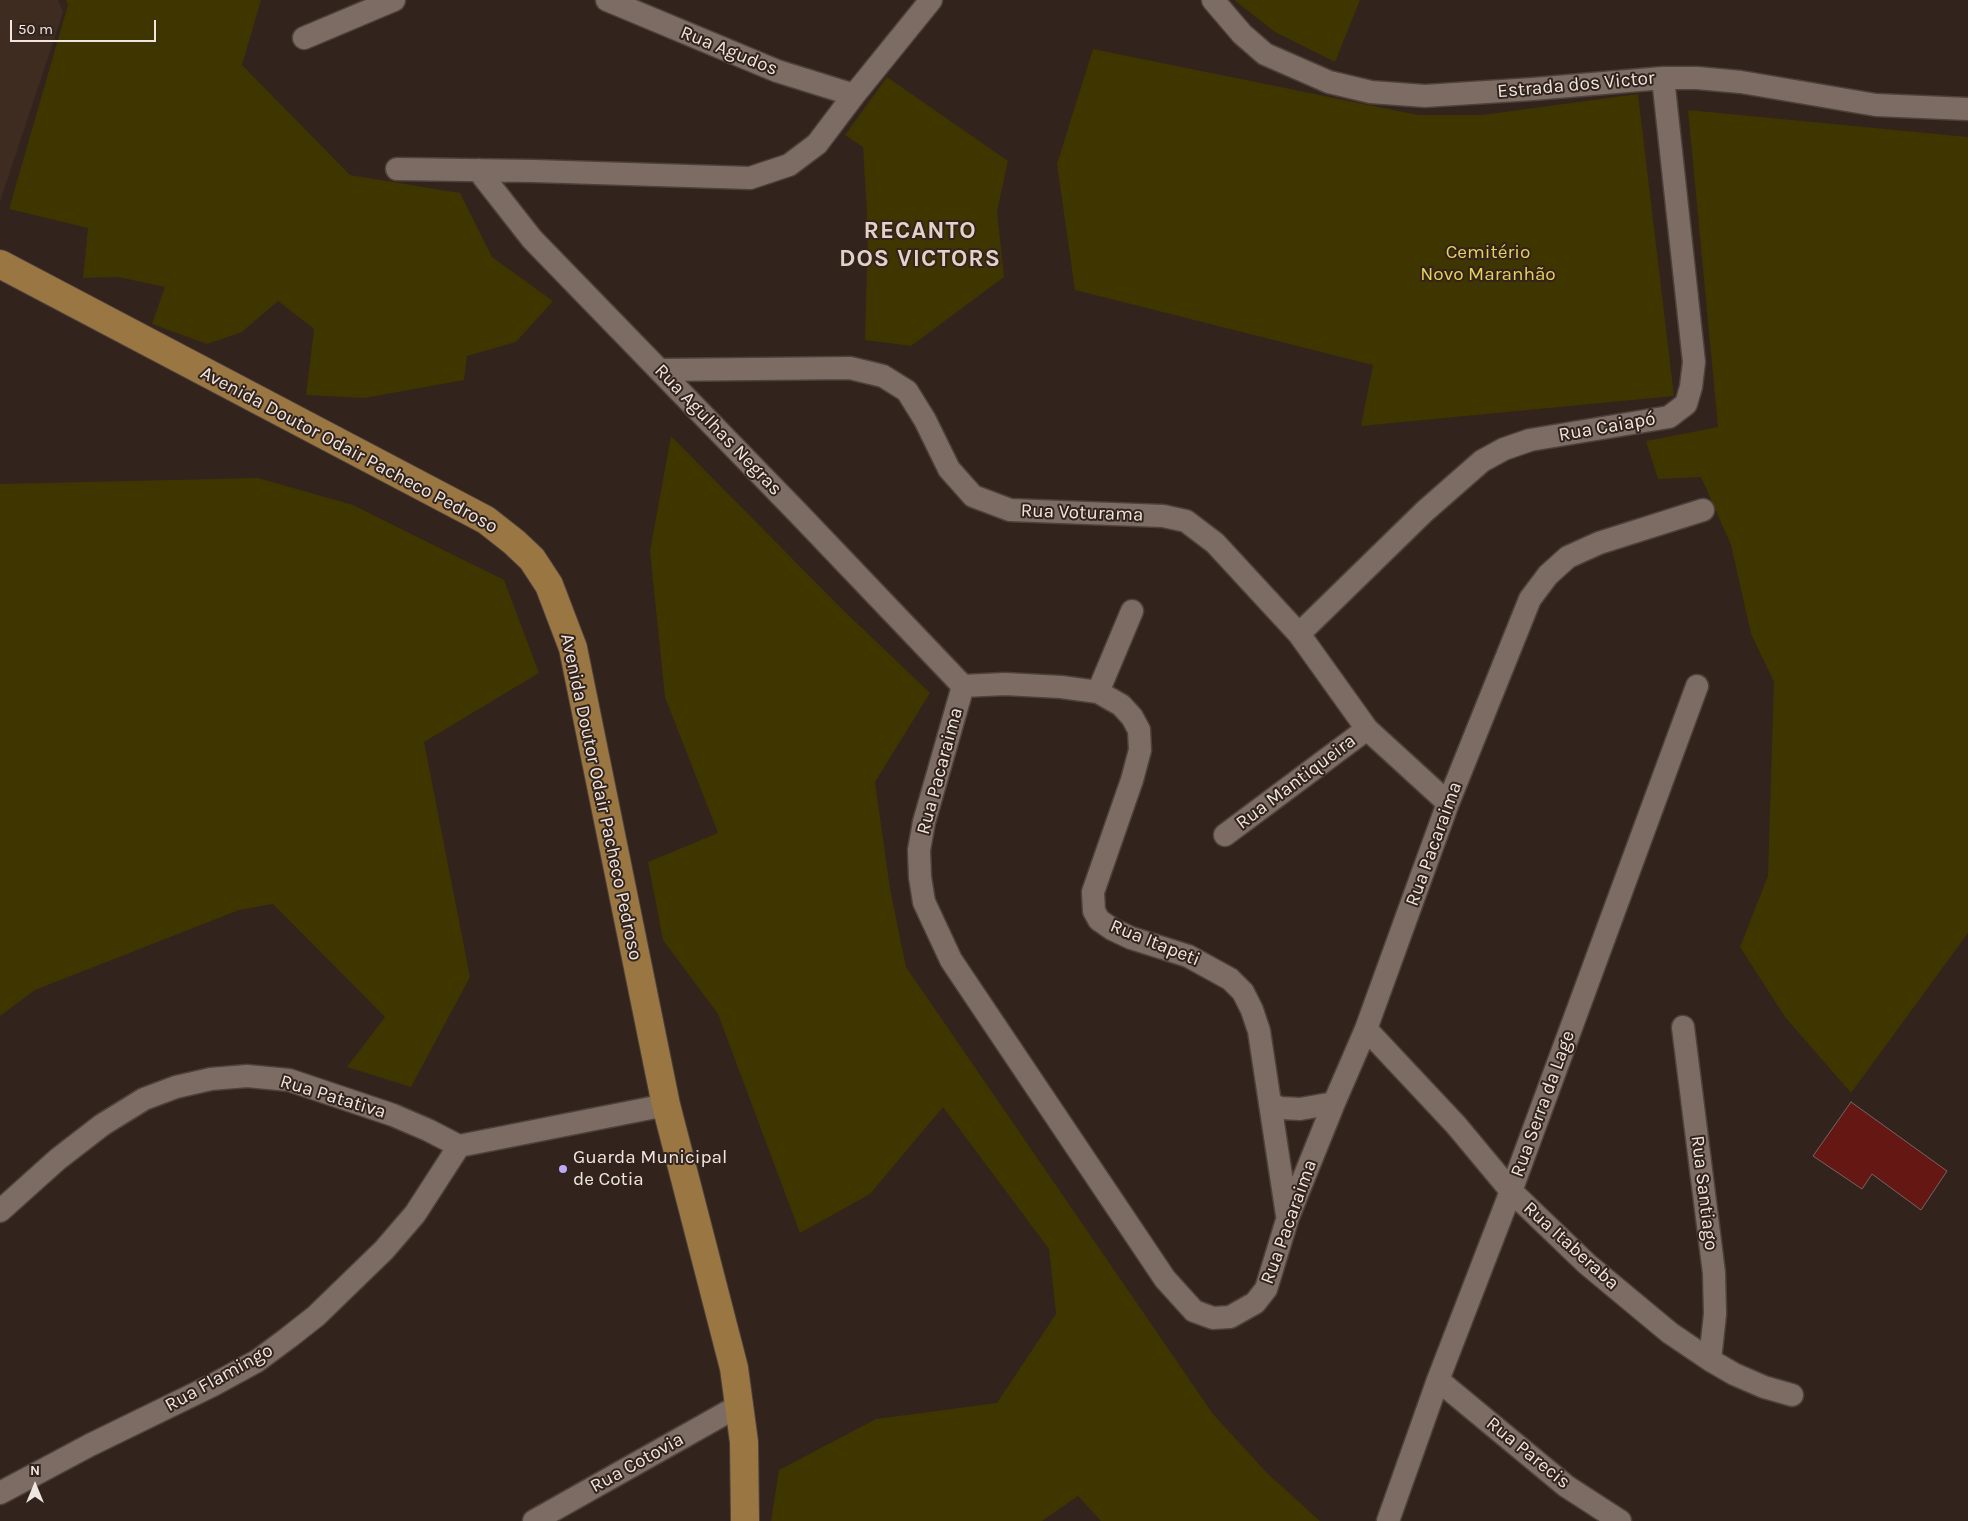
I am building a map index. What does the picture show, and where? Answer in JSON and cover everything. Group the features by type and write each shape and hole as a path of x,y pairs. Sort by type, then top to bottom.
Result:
{"main road":[{"name":"Avenida Doutor Odair Pacheco Pedroso","path":"0,264 486,520 532,559 550,585 573,648 666,1105 734,1368 744,1442 744,1521"}],"street":[{"path":"304,38 394,0"},
{"name":"Rua Agudos","path":"606,0 777,71 854,95"},
{"path":"397,169 750,178 789,165 817,144 931,0"},
{"name":"Estrada dos Victor","path":"1213,0 1242,34 1265,54 1329,82 1371,92 1433,96 1663,78 1697,78 1741,82 1818,97 1876,105 1968,108"},
{"name":"Rua Caiapó","path":"1299,634 1425,511 1482,461 1504,448 1530,440 1669,417 1686,404 1692,387 1694,362 1663,78"},
{"name":"Rua Agulhas Negras","path":"478,170 532,239 800,514 963,686"},
{"name":"Rua Voturama","path":"659,370 850,368 883,376 907,391 925,420 949,469 973,496 1010,510 1163,516 1186,521 1215,544 1299,634 1367,729 1448,803"},
{"name":"Rua Pacaraima","path":"963,686 924,822 919,850 920,877 924,902 950,960 1165,1279 1194,1311 1213,1318 1230,1317 1255,1303 1266,1289 1288,1217 1366,1030 1448,803 1530,599 1548,575 1568,556 1598,543 1703,510"},
{"path":"1098,692 1132,611"},
{"name":"Rua Itapeti","path":"963,686 1005,684 1061,687 1098,692 1121,705 1132,716 1139,730 1140,750 1132,780 1094,892 1094,911 1099,920 1112,929 1131,938 1188,956 1230,979 1243,992 1259,1031 1288,1217"},
{"name":"Rua Serra da Lage","path":"1388,1521 1438,1380 1511,1192 1697,686"},
{"name":"Rua Mantiqueira","path":"1225,835 1367,729"},
{"name":"Rua Santiago","path":"1683,1027 1714,1273 1715,1314 1710,1360"},
{"name":"Rua Itaberaba","path":"1366,1030 1456,1125 1511,1192 1588,1264 1670,1333 1710,1360 1734,1374 1764,1387 1792,1395"},
{"name":"Rua Patativa","path":"0,1211 58,1159 102,1125 144,1099 176,1087 211,1079 247,1076 289,1080 393,1115 459,1146"},
{"path":"1270,1104 1281,1108 1300,1109 1334,1103"},
{"path":"459,1146 666,1105"},
{"name":"Rua Flamingo","path":"0,1494 257,1361 288,1338 316,1316 384,1250 415,1214 459,1146"},
{"name":"Rua Parecis","path":"1438,1380 1566,1486 1620,1521"},
{"name":"Rua Cotovia","path":"534,1521 740,1405"}],"shaded area":[{"path":"0,0 58,0 63,12 0,201"}],"green space":[{"path":"66,0 261,0 242,65 350,175 460,193 492,257 553,301 516,342 467,356 464,380 364,398 306,395 314,329 278,301 242,332 207,344 152,324 165,287 118,277 83,278 88,228 9,209 68,5"},
{"path":"1234,0 1360,0 1335,62 1275,32"},
{"name":"Cemitério Novo Maranhão","path":"1093,49 1418,115 1482,115 1638,94 1674,396 1361,426 1373,365 1075,290 1057,164"},
{"path":"887,77 1008,161 997,211 1004,277 911,346 865,340 868,230 863,147 845,135"},
{"path":"1688,110 1968,137 1968,933 1851,1093 1785,1017 1740,947 1768,876 1774,682 1751,634 1731,545 1701,477 1658,479 1646,441 1718,427"},
{"path":"671,436 841,608 930,693 875,782 890,889 906,967 1213,1414 1267,1473 1320,1521 1101,1521 1078,1496 1042,1521 771,1521 779,1470 876,1419 997,1403 1056,1314 1049,1249 943,1107 870,1194 800,1233 718,1014 663,940 648,862 718,833 665,697 650,551"},
{"path":"258,478 353,505 504,580 539,673 424,742 470,977 411,1087 347,1067 385,1017 273,904 239,910 35,990 0,1016 0,484"}],"building":[{"path":"1851,1102 1947,1171 1921,1210 1872,1174 1862,1189 1813,1156"}],"place":[{"name":"Guarda Municipal de Cotia","path":"563,1169"}],"district":[{"name":"RECANTO DOS VICTORS","path":"920,245"}]}
